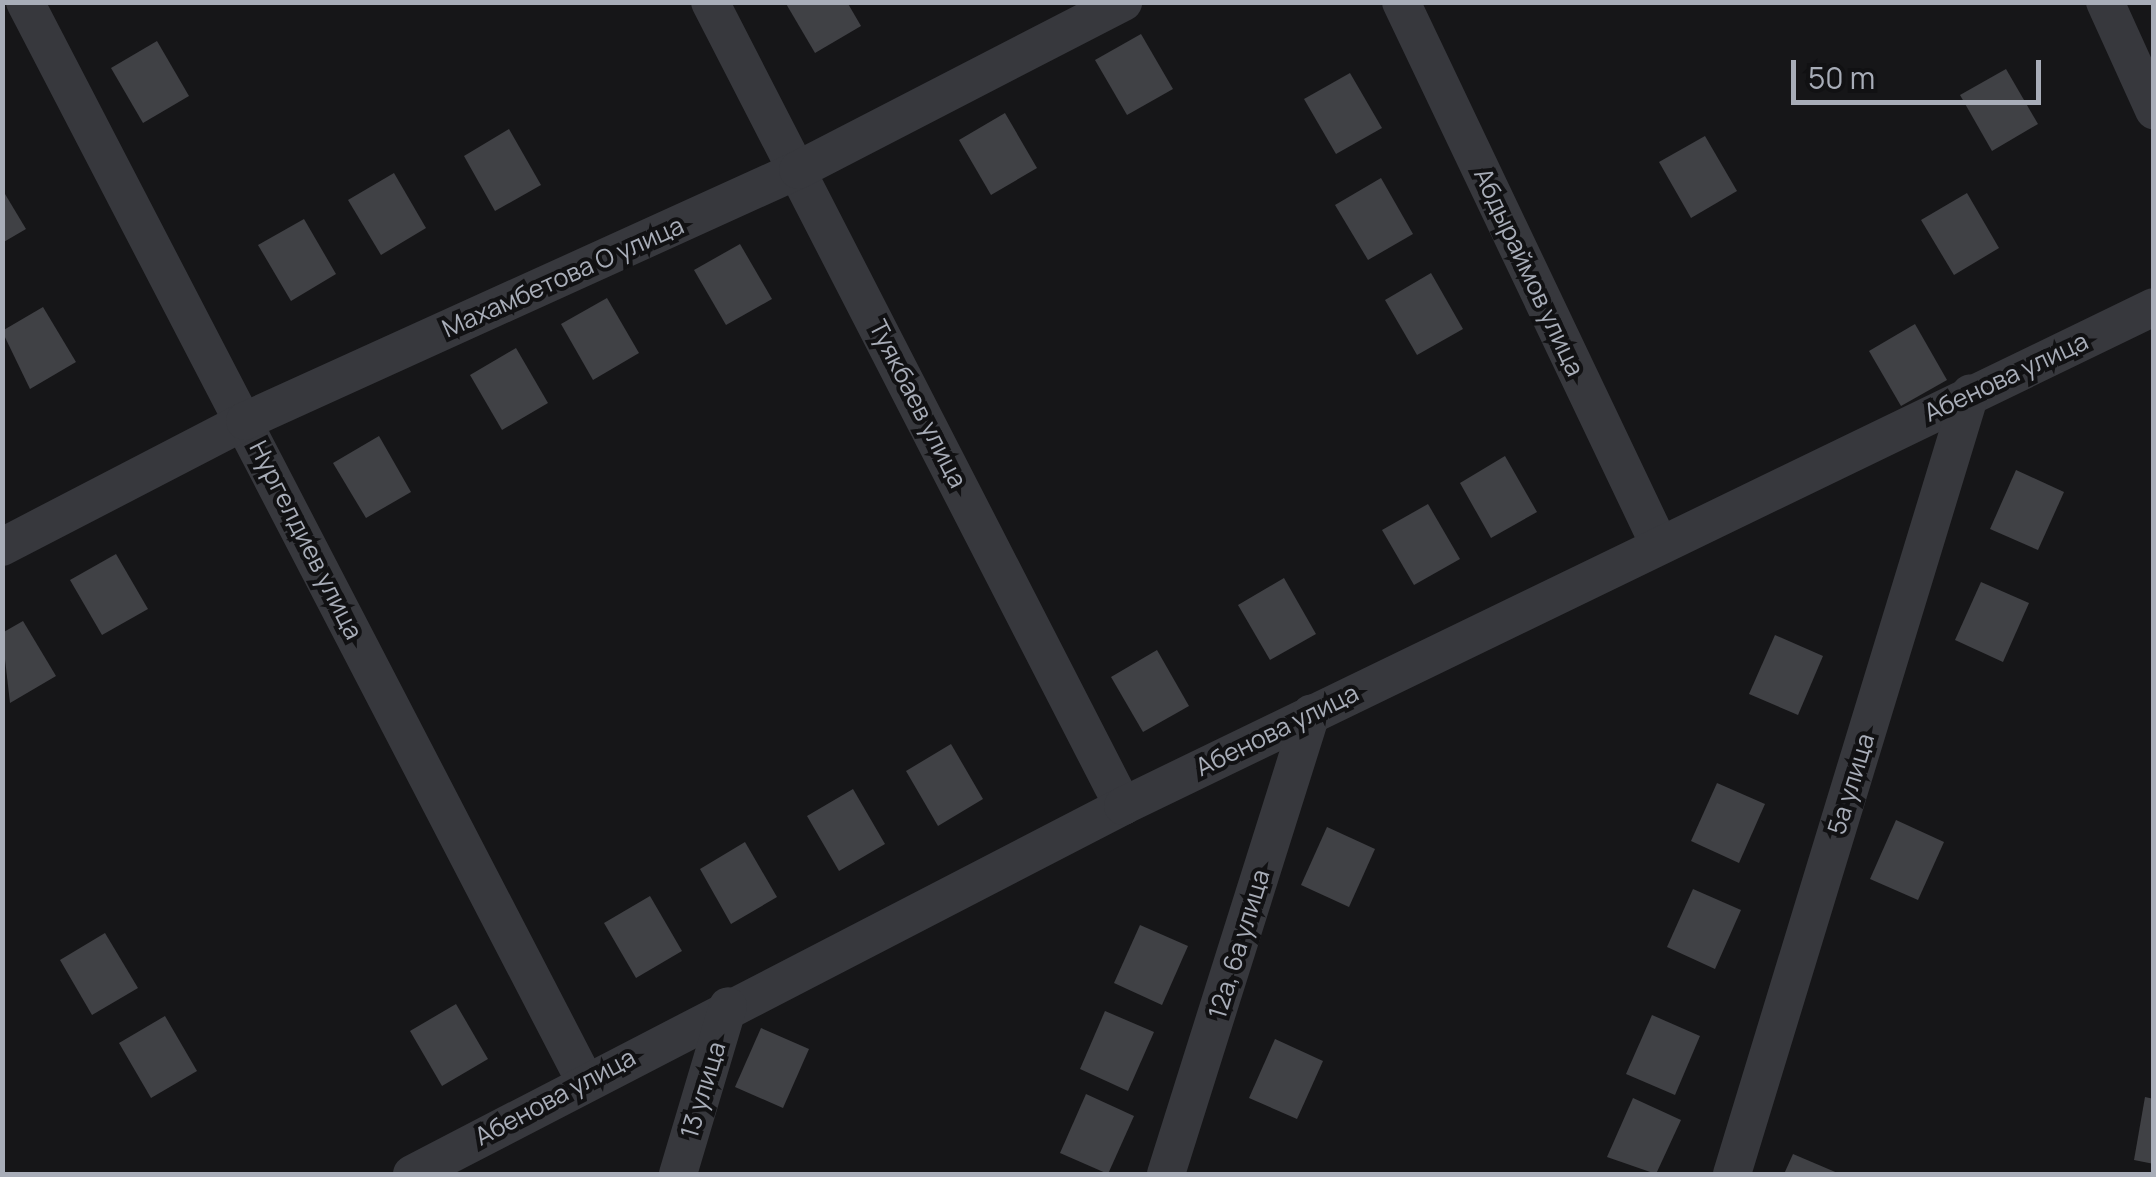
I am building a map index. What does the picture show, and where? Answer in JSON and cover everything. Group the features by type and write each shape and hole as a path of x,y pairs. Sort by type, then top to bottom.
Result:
{"street":[{"name":"Нургелдиев улица","path":"25,2 246,421 584,1079"},
{"name":"Туякбаев улица","path":"710,2 1123,806"},
{"name":"Махамбетова О улица","path":"2,548 246,421 798,170 1122,2"},
{"name":"Абдыраймов улица","path":"1401,2 1658,542"},
{"path":"2105,2 2154,110"},
{"name":"Абенова улица","path":"412,1174 584,1079 1123,806 1658,542 2154,307"},
{"name":"5а улица","path":"1732,1174 1970,394"},
{"name":"12а, 6а улица","path":"1166,1174 1311,713"},
{"name":"13 улица","path":"678,1174 728,1006"}],"building":[{"path":"785,2 847,2 861,26 815,53"},
{"path":"1141,34 1173,89 1127,115 1095,60"},
{"path":"157,41 189,96 143,123 111,68"},
{"path":"2006,69 2038,124 1992,151 1960,95"},
{"path":"1350,73 1382,128 1336,154 1304,99"},
{"path":"1005,113 1037,168 991,195 959,140"},
{"path":"509,129 541,185 495,211 464,156"},
{"path":"1705,136 1737,191 1691,218 1659,162"},
{"path":"394,173 426,228 381,255 348,200"},
{"path":"1381,178 1413,234 1368,260 1335,205"},
{"path":"2,189 26,229 2,243"},
{"path":"1967,193 1999,248 1954,275 1921,220"},
{"path":"304,219 336,274 291,301 258,245"},
{"path":"740,244 772,299 726,325 694,270"},
{"path":"1431,273 1463,329 1417,355 1385,300"},
{"path":"607,298 639,353 593,380 561,324"},
{"path":"43,307 76,362 30,389 2,331"},
{"path":"1915,324 1947,380 1901,406 1869,351"},
{"path":"516,348 548,403 502,430 470,375"},
{"path":"379,436 411,492 366,518 333,463"},
{"path":"1505,456 1537,512 1491,538 1460,483"},
{"path":"2016,470 2064,492 2038,550 1990,529"},
{"path":"1428,504 1460,559 1414,585 1382,530"},
{"path":"116,554 148,609 102,635 70,580"},
{"path":"1284,578 1316,634 1270,660 1238,605"},
{"path":"1981,582 2029,603 2003,662 1955,640"},
{"path":"23,621 56,676 10,703 2,633"},
{"path":"1775,635 1823,656 1798,715 1749,694"},
{"path":"1157,650 1189,706 1143,732 1111,677"},
{"path":"951,744 983,799 938,826 906,771"},
{"path":"1717,783 1765,804 1739,863 1691,841"},
{"path":"853,789 885,844 839,871 807,816"},
{"path":"1896,820 1944,842 1918,900 1870,879"},
{"path":"1327,827 1375,849 1349,907 1301,885"},
{"path":"745,842 777,897 731,924 700,869"},
{"path":"1693,889 1741,910 1715,969 1667,947"},
{"path":"650,896 682,951 636,978 604,923"},
{"path":"1140,925 1188,946 1162,1005 1114,983"},
{"path":"105,933 138,988 92,1015 60,960"},
{"path":"456,1004 488,1059 442,1086 410,1031"},
{"path":"1105,1011 1154,1032 1128,1091 1080,1069"},
{"path":"1652,1015 1700,1036 1675,1095 1626,1074"},
{"path":"165,1016 197,1071 151,1098 119,1043"},
{"path":"761,1028 809,1049 783,1108 735,1087"},
{"path":"1275,1039 1323,1061 1297,1119 1249,1098"},
{"path":"1086,1094 1134,1116 1108,1174 1060,1153"},
{"path":"2145,1097 2154,1099 2154,1164 2134,1160"},
{"path":"1633,1098 1681,1120 1656,1174 1607,1157"},
{"path":"1793,1154 1840,1174 1784,1174"}]}
